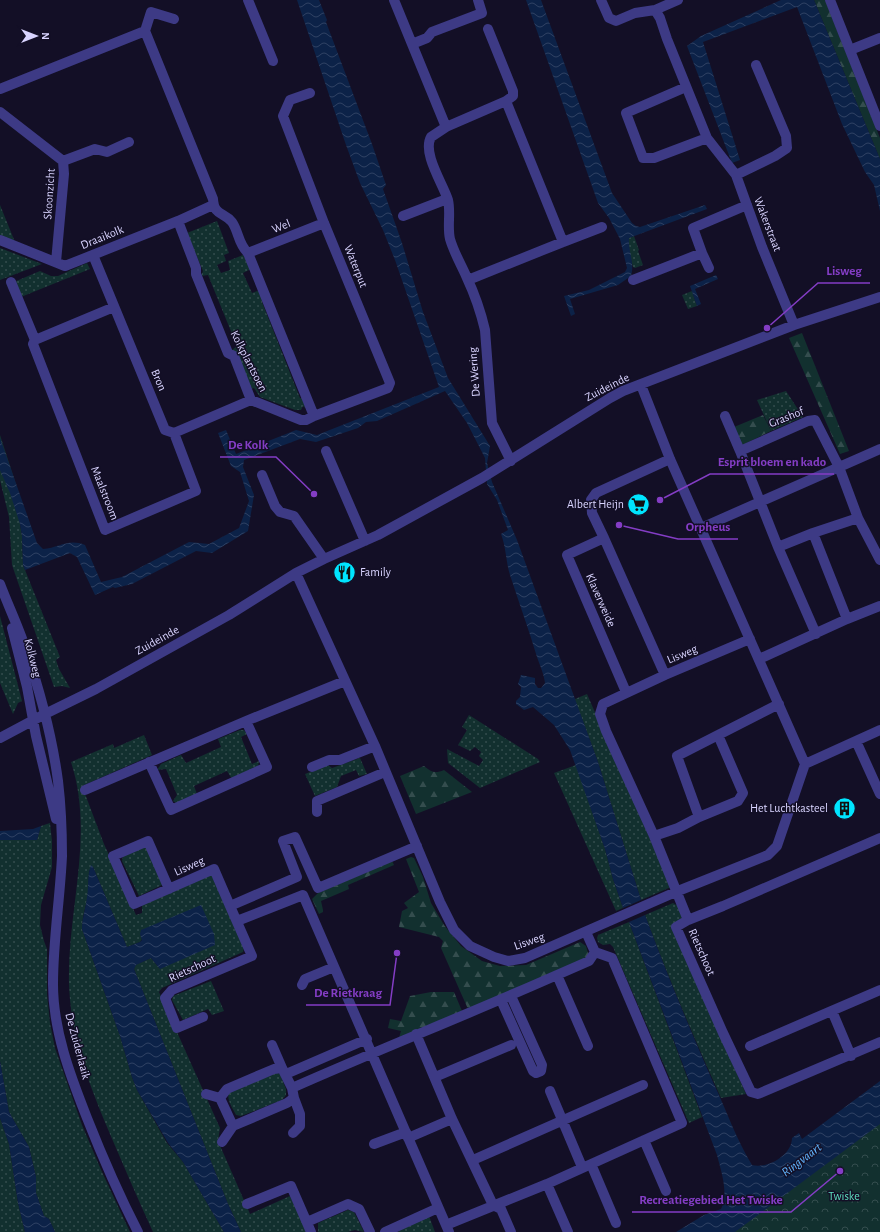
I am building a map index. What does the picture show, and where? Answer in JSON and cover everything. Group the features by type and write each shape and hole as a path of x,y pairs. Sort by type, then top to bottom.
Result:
{"street":[{"path":"248,0 272,61"},
{"path":"394,0 446,127"},
{"path":"412,44 427,38 432,32 482,13 478,0"},
{"path":"601,0 609,18 616,21 635,13 655,10 678,0"},
{"path":"830,0 880,126"},
{"name":"Wakerstraat","path":"655,10 660,18 707,138 736,175 794,325"},
{"path":"174,19 151,12 145,31 213,199 213,205 216,211 231,222 242,248 248,253 314,416"},
{"path":"488,29 514,91 514,96 506,101 563,242"},
{"path":"0,89 145,31"},
{"path":"850,50 880,38"},
{"path":"736,175 775,156 787,148 786,136 756,65"},
{"path":"686,87 626,113 643,158 654,158 707,138"},
{"name":"Waterput","path":"310,93 290,100 283,116 324,223 390,383 388,388 314,416"},
{"name":"De Wering","path":"506,101 446,127 431,137 428,146 434,168 450,210 449,228 451,240 482,316 485,330 492,423 511,461"},
{"name":"Skoonzicht","path":"0,112 63,161 64,174 56,262"},
{"path":"63,161 95,149 107,152 130,142"},
{"path":"403,216 447,199"},
{"name":"Draaikolk","path":"0,240 65,266 178,221 213,205"},
{"path":"709,268 693,228 747,205"},
{"name":"Kolkplantsoen","path":"178,221 196,268 196,274 222,339 228,353 234,356 251,400 301,420 314,416"},
{"name":"Wel","path":"248,253 324,223"},
{"path":"468,280 602,228"},
{"path":"632,280 702,252"},
{"name":"Bron","path":"93,255 165,430 174,433"},
{"name":"Maalstroom","path":"11,282 35,340 33,344 105,530 196,491 174,433"},
{"name":"Zuideinde","path":"0,738 96,689 229,615 296,573 365,541 492,473 610,398 794,325 880,296"},
{"path":"35,340 114,307"},
{"path":"641,385 670,459 805,764 880,730"},
{"path":"174,433 251,400"},
{"path":"725,416 778,547 816,634"},
{"name":"Grashof","path":"740,451 808,421 815,420 839,467 858,518 880,560"},
{"path":"701,528 880,449"},
{"path":"326,451 365,541"},
{"path":"665,675 592,512 591,500 596,492 670,459"},
{"path":"262,475 275,506 280,512 294,516 324,559"},
{"path":"778,547 813,533 858,518"},
{"path":"813,533 847,619"},
{"name":"Klaverweide","path":"604,538 567,556 626,692"},
{"name":"Lisweg","path":"296,573 375,746 440,902 454,930 470,946 494,957 508,961 525,958 678,891 768,855 777,846 805,764"},
{"name":"Kolkweg","path":"0,584 25,646 45,714"},
{"name":"Kolkweg","path":"7,603 27,687 33,720"},
{"path":"759,660 847,619 880,606"},
{"name":"Lisweg","path":"688,920 678,891 600,714 603,704 626,692 750,639"},
{"path":"85,790 246,720 344,681"},
{"path":"699,817 677,756 779,704"},
{"name":"De Zuiderlaaik","path":"45,714 58,780 60,806 62,854 54,934 53,985 60,1037 80,1099 94,1135 138,1232"},
{"name":"De Zuiderlaaik","path":"33,720 57,820 62,854"},
{"path":"149,762 171,810 267,767 246,720"},
{"path":"654,836 678,828 699,817 738,801 743,793 718,735"},
{"path":"856,741 880,794"},
{"path":"312,767 329,760 340,760 375,746"},
{"path":"317,812 317,801 385,772"},
{"path":"230,906 297,877 283,841 295,837 318,888"},
{"name":"Rietschoot","path":"880,838 730,904 688,920 676,927 723,1033 752,1092 758,1094 851,1056 880,1042"},
{"name":"Lisweg","path":"169,889 148,841 112,856 134,904 169,889 214,869 230,906"},
{"path":"237,921 303,895 417,846"},
{"path":"303,895 367,1039 447,1228 493,1205 546,1184 682,1123 612,958 594,952 586,932"},
{"name":"Rietschoot","path":"203,1017 177,1028 165,998 172,990 252,956 230,906"},
{"path":"222,1142 233,1126 287,1104 293,1093 372,1052 511,996 589,961 594,952"},
{"path":"302,985 305,979 334,967"},
{"path":"557,975 588,1046"},
{"path":"750,1046 880,990"},
{"path":"501,1000 533,1070 536,1073 540,1071 542,1065 511,996"},
{"path":"832,1011 851,1056"},
{"path":"416,1034 452,1119 493,1205 501,1209 511,1232"},
{"path":"220,1098 227,1089 274,1069 284,1071 367,1039"},
{"path":"435,1077 511,1044"},
{"path":"272,1045 293,1093 300,1114 300,1126 293,1133"},
{"path":"472,1160 643,1085"},
{"path":"550,1091 563,1121 616,1223"},
{"path":"206,1094 220,1098 233,1126"},
{"path":"374,1144 407,1135 452,1119"},
{"path":"644,1140 666,1191"},
{"path":"546,1184 568,1232"},
{"path":"247,1204 291,1186 311,1232"},
{"path":"307,1222 348,1204 359,1209 370,1232"},
{"path":"389,1231 438,1208"}],"green space":[{"path":"814,0 825,0 880,138 880,159"},
{"path":"0,205 15,242 0,235"},
{"path":"217,221 229,253 224,255 226,261 217,265 221,273 230,270 228,261 243,255 248,263 251,269 243,273 252,293 260,290 263,299 262,302 300,398 304,399 305,408 303,406 301,410 295,410 260,397 254,388 252,389 232,350 237,346 208,275 201,276 203,271 187,233"},
{"path":"634,236 643,265 635,268 633,267 628,248 628,238"},
{"path":"0,248 42,264 0,280"},
{"path":"87,263 90,269 21,297 14,282 40,271 51,276 58,276"},
{"path":"692,291 697,306 688,309 682,295"},
{"path":"802,333 849,451 840,454 789,338"},
{"path":"786,391 803,417 771,431 757,400"},
{"path":"763,415 771,431 742,445 734,427"},
{"path":"0,435 25,512 20,524 23,565 60,657 56,660 59,669 70,688 62,686 54,687 12,565 9,517 0,480"},
{"path":"0,616 22,701 18,703 13,714 0,683"},
{"path":"587,694 671,887 641,900 598,762 575,700"},
{"path":"469,715 538,759 540,762 480,788 448,763 447,749 479,766 483,760 479,756 481,752 475,747 470,751 458,745 467,730 462,727"},
{"path":"240,730 244,730 247,734 241,737 252,764 259,761 258,767 232,779 227,771 194,786 197,794 176,803 173,801 177,795 166,769 157,770 161,764 181,755 186,763 221,747 218,739"},
{"path":"144,735 152,755 82,786 104,844 136,915 142,913 142,905 208,875 212,876 244,947 243,952 162,988 159,992 220,1128 218,1141 250,1214 290,1196 307,1232 241,1232 228,1204 134,969 135,965 151,958 160,969 140,934 142,939 140,942 127,947 93,867 89,871 88,896 82,929 120,1036 132,1077 137,1090 167,1143 183,1162 224,1232 153,1232 90,1084 78,1045 69,984 69,956 78,873 81,817 78,790 71,762 113,744 114,748"},
{"path":"360,758 367,774 359,776 356,770 341,776 337,787 315,796 305,774 328,765 332,768"},
{"path":"576,765 605,849 623,908 616,911 554,773"},
{"path":"424,766 433,772 444,770 472,792 416,814 400,776"},
{"path":"50,823 52,867 41,905 40,925 47,949 47,994 50,1023 55,1048 82,1125 130,1232 55,1232 49,1219 44,1216 36,1193 36,1177 29,1147 9,1112 0,1061 0,840 37,840 41,826"},
{"path":"147,845 164,884 139,896 122,861 123,856"},
{"path":"411,857 414,858 423,877 431,903 444,925 461,946 482,961 500,966 526,965 580,942 586,946 589,957 468,1009 441,948 443,941 439,937 399,927 402,911 408,908 404,903 419,892 406,859"},
{"path":"392,861 394,865 348,885 349,889 321,901 323,912 319,914 312,899 318,893"},
{"path":"673,903 678,906 682,917 680,922 672,928 746,1094 721,1098 701,1053 645,915"},
{"path":"629,922 702,1117 689,1123 613,947 610,944 603,945 598,942 598,935"},
{"path":"211,981 224,1011 212,1015 208,1009 183,1020 172,1000 173,996"},
{"path":"431,992 454,992 462,1011 399,1038 401,1031 388,1028 390,1019 401,1021 410,996"},
{"path":"275,1072 280,1074 286,1089 286,1095 282,1100 241,1116 236,1115 228,1096 230,1090"},
{"name":"Twiske","path":"880,1110 880,1232 719,1232"},
{"path":"0,1118 9,1144 18,1203 25,1232 0,1232"},
{"path":"348,1210 354,1212 364,1232 355,1230 348,1232 318,1232 318,1223"},
{"path":"429,1216 435,1232 399,1232 398,1230"}],"water":[{"path":"297,0 319,0 386,185 383,189 402,243 423,312 448,378 490,446 487,463 492,482 517,540 598,762 641,900 623,908 605,849 570,750 554,725 533,707 524,710 516,704 516,701 520,697 521,687 518,684 521,675 535,678 535,684 538,688 541,688 545,683 543,673 510,575 501,534 508,530 497,500 487,484 485,458 467,423 445,391 377,421 366,422 358,428 316,442 300,439 244,460 243,467 254,495 248,531 212,553 196,551 132,584 115,588 113,587 95,595 77,557 70,553 25,570 23,565 20,524 10,493 0,470 0,438 37,543 43,549 68,543 79,543 85,545 101,582 122,577 189,542 209,544 239,528 249,501 240,472 231,466 218,433 226,430 236,454 296,430 317,435 439,387 395,260 383,230 360,183 346,145"},
{"path":"526,0 541,0 612,193 632,223 640,227 705,205 707,209 629,238 629,248 632,262 631,276 618,285 570,299 575,314 571,316 564,296 589,290 625,272 627,268 620,239 609,218 598,203"},
{"path":"781,0 814,0 880,159 880,211 874,185 865,172 842,124 797,7 703,42 740,160 732,163 687,46 701,36"},
{"path":"716,275 718,279 695,289 701,304 697,306 690,286"},
{"path":"41,826 37,840 0,840 0,831 33,829"},
{"path":"91,865 127,947 142,940 140,934 141,930 201,905 214,934 215,945 160,969 151,958 136,965 134,969 228,1204 241,1232 224,1232 183,1162 168,1143 137,1090 120,1036 82,929"},
{"name":"Ringvaart","path":"645,915 695,1041 736,1134 752,1165 758,1166 772,1163 784,1155 788,1150 792,1138 799,1133 802,1139 880,1081 880,1124 735,1232 676,1232 704,1215 721,1209 724,1189 717,1155 629,922"},
{"path":"0,1061 9,1112 29,1147 36,1177 36,1193 44,1216 49,1219 55,1232 25,1232 18,1203 9,1144 0,1118"}],"place":[{"name":"Lisweg","path":"767,328"},
{"name":"De Kolk","path":"314,494"},
{"name":"Esprit bloem en kado","path":"660,500"},
{"name":"Albert Heijn","path":"639,504"},
{"name":"Orpheus","path":"619,525"},
{"name":"Family","path":"345,572"},
{"name":"Het Luchtkasteel","path":"844,808"},
{"name":"De Rietkraag","path":"397,953"},
{"name":"Recreatiegebied Het Twiske","path":"840,1171"}]}
